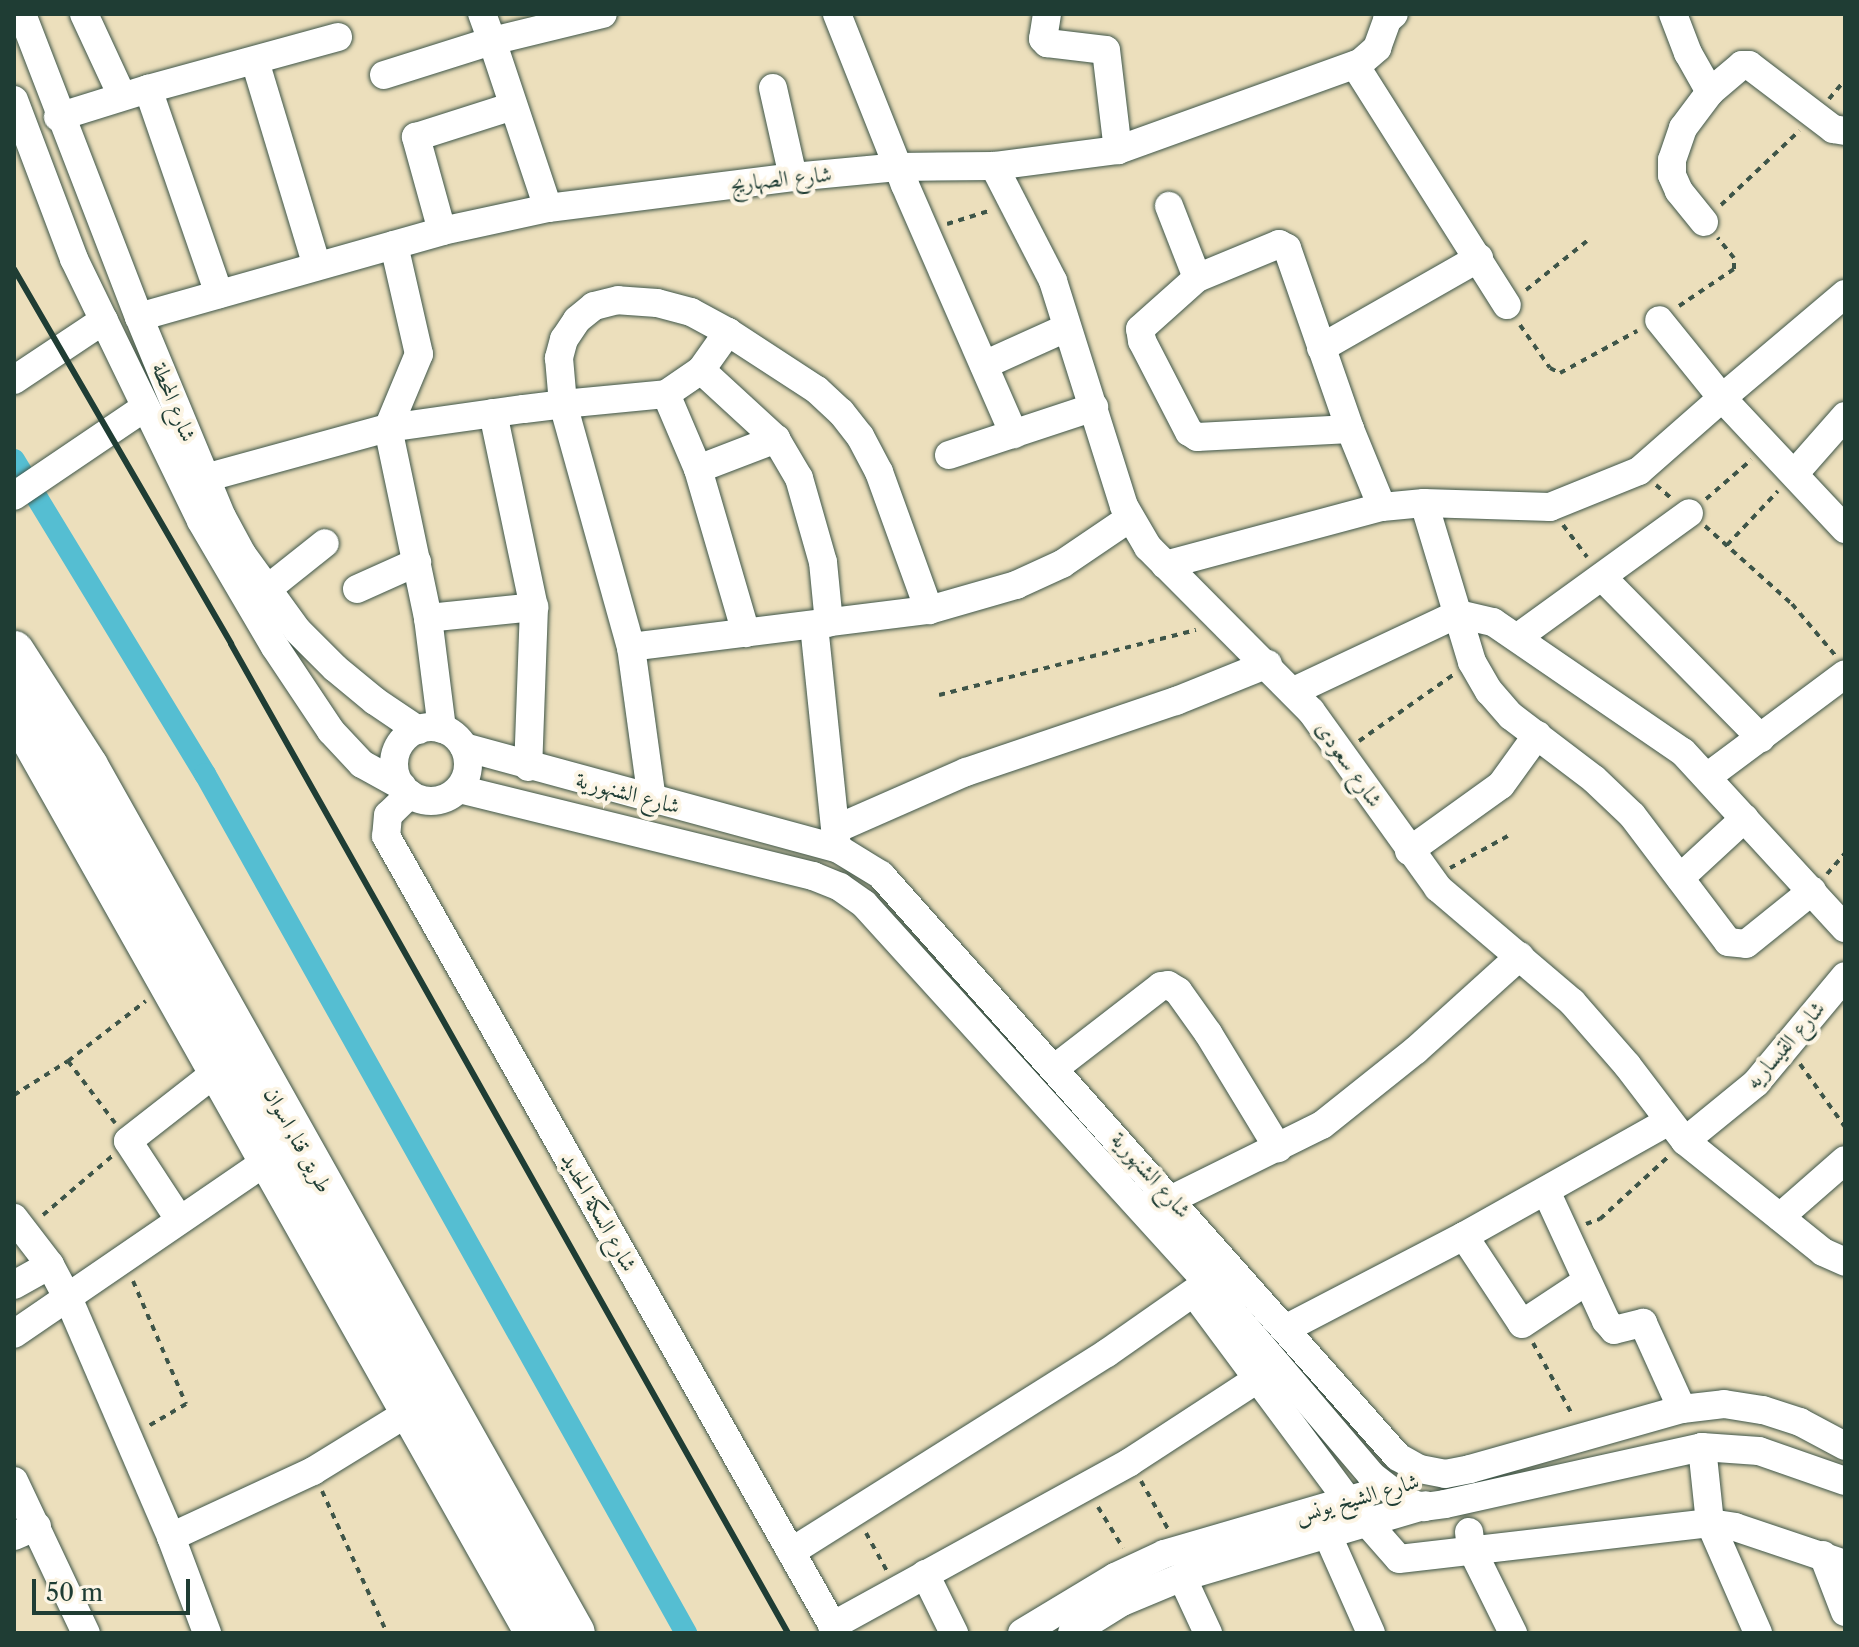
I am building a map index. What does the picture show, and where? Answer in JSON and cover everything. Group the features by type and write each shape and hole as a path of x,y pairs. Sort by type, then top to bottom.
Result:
{"highway":[{"name":"طريق قنا, اسوان","path":"14,651 88,766 575,1633"},
{"name":"طريق قنا, اسوان","path":"14,709 220,1069 535,1633"}],"street":[{"name":"شارع المحطة","path":"22,14 58,117 205,478 229,529 266,590 335,668 375,701 430,729"},
{"path":"84,14 135,92 219,294"},
{"path":"482,14 548,208"},
{"path":"384,75 492,41 603,14"},
{"path":"837,14 898,167 1014,434"},
{"path":"1047,14 1043,39 1047,43 1106,50 1118,150"},
{"path":"1673,14 1688,53 1710,92"},
{"name":"شارع الصهاريج","path":"139,317 442,231 548,208 793,177 898,167 994,166 1118,150 1355,65 1370,57 1383,21"},
{"path":"58,117 135,92 338,37"},
{"path":"255,61 317,266"},
{"path":"1355,65 1507,305"},
{"path":"1704,222 1679,191 1672,175 1672,160 1683,128 1710,92 1742,65 1749,65 1837,131 1845,131"},
{"path":"773,88 793,177"},
{"name":"شارع المحطة","path":"14,100 58,219 144,408 201,521 303,689 345,749 362,764 406,790"},
{"path":"442,231 416,137 513,106"},
{"name":"شارع سعودى","path":"994,166 1053,281 1130,518 1165,565 1294,691 1343,752 1430,879 1461,910 1520,956 1602,1035 1676,1132 1823,1252 1845,1262"},
{"path":"1169,206 1197,278"},
{"path":"1350,429 1209,438 1189,432 1142,341 1140,329 1197,278 1279,244 1287,248 1350,429 1382,507"},
{"path":"394,245 419,354 388,428 428,618 430,729"},
{"path":"1321,348 1479,258"},
{"path":"1165,565 1382,507 1424,503 1550,507 1639,471 1845,294"},
{"path":"652,800 631,647 563,404 559,358 564,339 577,320 594,306 618,300 657,303 691,312 728,332 817,390 841,412 860,436 879,472 929,610"},
{"path":"18,367 104,320"},
{"path":"1659,320 1722,398 1845,529"},
{"path":"984,365 1066,328"},
{"path":"205,478 388,428 563,404 666,394 701,370 728,332"},
{"path":"701,370 776,439 799,478 813,520 823,562 822,624 837,838 966,772 1176,701 1268,664"},
{"path":"666,394 698,469 746,633"},
{"path":"949,455 1094,407"},
{"path":"14,496 144,408"},
{"path":"493,413 534,607 528,767"},
{"path":"1795,473 1845,416"},
{"path":"698,469 776,439"},
{"path":"1424,503 1472,662 1500,705 1594,779 1632,815 1723,937 1734,945 1746,944 1812,891"},
{"path":"1518,637 1689,513"},
{"path":"631,647 929,610 1016,585 1062,564 1130,518"},
{"path":"266,590 325,543"},
{"path":"357,589 417,562"},
{"path":"1603,578 1761,738"},
{"path":"428,618 534,607"},
{"path":"1294,691 1458,614 1478,616 1518,637 1662,735 1707,777 1845,928"},
{"path":"1707,777 1761,738 1841,665"},
{"path":"430,729 464,747 468,764 459,789 451,796 430,801 406,790 394,765 395,754 408,735 430,729"},
{"path":"1409,851 1501,785 1537,735"},
{"name":"شارع الشنهورية","path":"464,747 652,800 837,838 890,884 1287,1328 1398,1457 1420,1469 1445,1474"},
{"name":"شارع الشنهورية","path":"459,789 813,876 840,887 864,904 1200,1287 1269,1372 1387,1490 1406,1502 1424,1507"},
{"name":"شارع السكة الحديد","path":"406,790 388,815 386,836 835,1629"},
{"path":"1680,878 1745,818"},
{"path":"1172,1199 1322,1125 1358,1098 1520,956"},
{"name":"شارع القيساريه","path":"1287,1328 1546,1191 1676,1132 1756,1083 1845,976"},
{"path":"1055,1068 1161,986 1168,985 1178,991 1208,1033 1278,1148"},
{"path":"179,1219 128,1141 220,1069"},
{"path":"14,1334 69,1300 179,1219 270,1159"},
{"path":"1780,1217 1845,1160"},
{"path":"1546,1191 1611,1330 1639,1322 1645,1327 1682,1409"},
{"path":"19,1224 50,1265 69,1300 171,1537 207,1633"},
{"path":"1464,1236 1522,1324 1587,1281"},
{"path":"14,1285 50,1265"},
{"path":"791,1552 1107,1353 1200,1287"},
{"path":"835,1629 898,1589 1130,1462 1269,1372 1348,1501 1399,1559 1470,1540 1710,1523 1834,1560 1845,1612"},
{"path":"1445,1474 1682,1409 1724,1404 1763,1410 1841,1437"},
{"path":"171,1537 313,1471 412,1410"},
{"path":"1702,1447 1710,1523 1758,1633"},
{"path":"1424,1507 1702,1447 1759,1451 1845,1481"},
{"name":"شارع الشيخ يونس","path":"1022,1633 1134,1567 1179,1549 1445,1474"},
{"name":"شارع الشيخ يونس","path":"1072,1633 1122,1602 1182,1577 1424,1507 1441,1486 1445,1474"},
{"path":"14,1481 25,1531 81,1632"},
{"path":"1328,1536 1371,1633"},
{"path":"1470,1540 1513,1633"},
{"path":"925,1574 954,1633"},
{"path":"1182,1577 1208,1633"}],"path":[{"path":"1587,241 1507,305 1550,368 1560,373 1659,320 1734,269 1734,258 1704,222 1815,115 1845,80"},
{"path":"926,231 1014,204"},
{"path":"1639,471 1689,513 1768,446"},
{"path":"1795,473 1727,545 1792,604 1841,665"},
{"path":"1550,507 1603,578"},
{"path":"939,695 1225,623"},
{"path":"1343,752 1472,662"},
{"path":"1430,879 1508,836"},
{"path":"14,1095 68,1061 172,984"},
{"path":"1786,1046 1845,1127"},
{"path":"19,1224 128,1141 68,1061"},
{"path":"1564,1230 1600,1219 1676,1132"},
{"path":"125,1261 186,1404 127,1438"},
{"path":"1522,1324 1584,1434"},
{"path":"1130,1462 1179,1549"},
{"path":"313,1471 387,1633"},
{"path":"1086,1486 1134,1567"},
{"path":"854,1514 898,1589"}],"waterway":[{"path":"14,460 205,774 686,1633"}],"railway":[{"path":"14,269 231,644 788,1633"}]}
